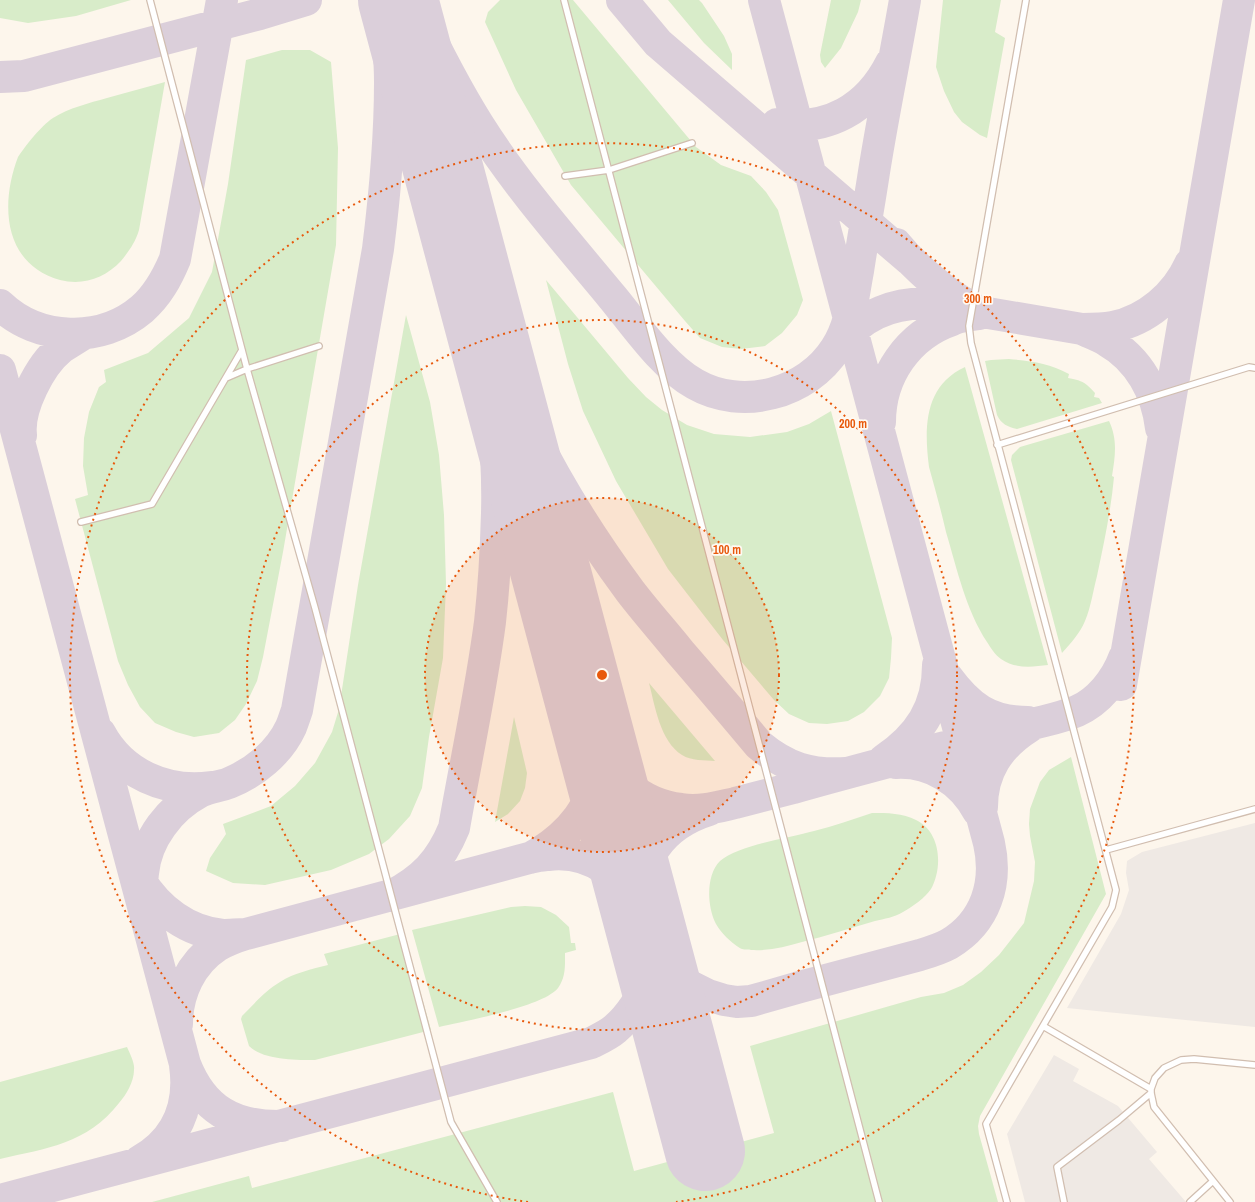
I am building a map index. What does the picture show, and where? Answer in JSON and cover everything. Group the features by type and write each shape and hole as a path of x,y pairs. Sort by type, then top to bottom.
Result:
{"lane":[{"path":"150,0 247,369 315,608 451,1122 498,1202"},
{"path":"564,0 879,1202"},
{"path":"1007,1202 986,1124 1112,907 1116,890 997,445 971,344 969,326 1026,0"},
{"path":"565,176 609,170 692,143"},
{"path":"226,378 247,369 319,346"},
{"path":"81,522 152,504 242,350"},
{"path":"997,445 1248,367 1255,368"},
{"path":"1106,850 1255,809"},
{"path":"1043,1026 1151,1091"},
{"path":"1230,1202 1154,1107 1151,1091 1155,1078 1164,1068 1181,1060 1194,1059 1255,1066"},
{"path":"1064,1202 1057,1167 1118,1120 1151,1091"},
{"path":"1190,1202 1213,1181"}],"shaded area":[{"path":"1255,823 1255,1027 1067,1008 1121,914 1129,890 1126,873 1127,861 1142,852"},
{"path":"1054,1055 1079,1069 1073,1081 1118,1106 1157,1152 1149,1159 1186,1202 1025,1202 1007,1134"}],"green space":[{"path":"0,0 131,0 76,16 28,23 0,18"},
{"path":"500,0 573,0 696,147 721,165 751,176 766,192 778,210 803,300 797,315 782,333 765,346 741,349 722,347 700,338 685,321 571,185 516,90 485,22 488,12"},
{"path":"668,0 699,0 702,3 724,36 732,54 732,70 704,43"},
{"path":"831,0 861,0 858,12 841,48 825,68 821,62 820,55"},
{"path":"943,0 1001,0 995,32 1005,38 987,138 980,135 962,122 954,112 944,91 936,67"},
{"path":"282,50 310,50 331,62 338,148 336,245 283,552 257,681 246,704 235,720 219,733 194,737 176,732 155,723 140,707 128,685 118,661 75,499 88,495 83,466 84,438 89,412 99,387 106,382 104,370 148,353 189,318 212,272 228,184 246,60"},
{"path":"165,82 139,230 136,239 129,250 121,261 108,272 85,281 69,282 41,272 27,261 17,246 11,230 8,212 9,194 12,175 18,157 29,141 48,121 59,114 86,104"},
{"path":"546,280 628,378 646,397 662,410 687,425 714,434 750,437 787,432 809,424 831,411 892,638 889,678 880,696 864,712 848,721 827,724 809,723 789,714 774,700 723,640 668,569 616,481 583,411 568,364"},
{"path":"406,315 430,402 439,455 444,515 446,584 443,658 429,737 422,788 410,816 389,839 369,854 331,870 265,885 233,883 206,871 210,858 226,834 223,824 271,806 295,786 315,763 332,732 339,709 358,585"},
{"path":"1009,359 1040,363 1062,370 1069,374 1068,378 1086,384 1095,393 1094,397 1099,398 1102,403 1017,429 1008,426 1001,421 997,415 985,361"},
{"path":"965,367 1048,665 1030,667 1018,666 1001,659 993,651 973,617 958,575 946,532 929,467 927,452 927,423 934,397 941,385 951,375"},
{"path":"1109,421 1115,442 1112,476 1114,477 1102,551 1087,616 1078,634 1062,653 1011,460 1012,455 1020,447"},
{"path":"649,683 715,761 698,760 686,757 675,749 668,741 656,712"},
{"path":"514,717 527,773 525,788 520,801 508,814 495,822"},
{"path":"1071,757 1106,894 980,1116 978,1126 979,1134 998,1202 152,1202 249,1176 252,1188 613,1092 634,1171 774,1133 750,1046 921,997 944,993 963,985 981,972 999,955 1024,923 1034,881 1035,862 1030,836 1030,809 1040,782 1049,770"},
{"path":"872,813 906,816 916,820 931,833 935,841 938,861 935,880 926,896 893,917 789,946 758,950 742,949 723,933 712,915 709,899 712,874 720,861 728,855 751,846 804,834"},
{"path":"511,907 541,907 556,915 569,927 571,943 575,943 576,950 565,953 564,975 561,984 550,995 520,1007 439,1027 412,930"},
{"path":"404,933 431,1030 315,1060 271,1057 255,1051 249,1046 241,1019 242,1016 275,985 297,974 328,965 324,954"},
{"path":"127,1047 134,1064 133,1079 124,1096 107,1117 94,1128 65,1142 0,1159 0,1082"}],"taxiway":[{"path":"0,305 15,317 32,326 70,334 89,333 108,328 126,320 148,304 157,292 175,259 222,0"},
{"path":"0,77 24,76 260,14 306,0"},
{"path":"145,913 142,883 145,860 154,837 161,826 179,807 203,790 238,779 248,774 265,761 273,754 286,736 297,710 378,249 387,166 390,103 389,62 384,0"},
{"path":"412,0 451,78 493,147 542,213 661,357 684,377 713,392 733,396 753,397 791,387 808,377 824,364 836,348 845,330 853,301 905,0"},
{"path":"622,0 658,43 910,260"},
{"path":"650,943 670,970 688,985 708,995 724,1000 737,1002 751,1001 920,955 946,946 962,935 972,925 980,913 990,887 992,873 989,843 764,0"},
{"path":"1121,685 1239,0"},
{"path":"416,70 416,43 421,18"},
{"path":"777,124 813,124 829,120 844,113 871,93 882,79 891,63"},
{"path":"896,244 930,279 951,295 970,306"},
{"path":"839,345 848,334 869,318 894,307 921,304 935,304 1082,329 1101,329 1113,327 1137,319 1159,304 1177,286 1190,264"},
{"path":"391,896 412,883 429,868 443,851 454,828 478,699 490,622 495,568 497,513 495,432 478,299"},
{"path":"880,422 881,405 891,373 910,347 922,336 936,327 958,318 979,314"},
{"path":"1082,329 1104,339 1118,348 1137,367 1151,390 1159,415 1161,428"},
{"path":"21,435 23,412 38,376 45,365 61,348 85,333"},
{"path":"497,351 523,415 572,506 630,591 680,652 759,745 769,753 789,764 810,771 821,773 846,773"},
{"path":"0,370 185,1064 192,1080 201,1093 222,1113 249,1123 265,1126 282,1126"},
{"path":"595,738 601,752 618,776 639,794 666,806 688,810 708,809 786,790 1072,713 1085,707 1099,696 1111,682 1124,658"},
{"path":"884,760 907,741 924,720 934,695 938,665"},
{"path":"947,677 963,697 981,711 1002,719 1028,722"},
{"path":"982,807 985,782 994,761 1009,742 1029,727"},
{"path":"100,733 120,760 147,778 178,787 211,787"},
{"path":"530,858 541,852 561,837 585,808 595,779 595,739"},
{"path":"896,763 921,765 944,775 963,791 978,811"},
{"path":"640,911 642,876 647,861 655,847 665,835 677,825 709,810"},
{"path":"177,1024 180,1001 187,980 200,961 208,953 224,942 246,934 529,858 564,854 591,861 614,876 624,886 640,911"},
{"path":"140,880 147,891 165,909 186,924 210,933 223,935 245,934"},
{"path":"0,1200 591,1043 615,1029 631,1012 639,999 648,977 650,964 650,943"},
{"path":"140,1161 153,1153 163,1143 179,1121 186,1095 185,1065"}],"runway":[{"path":"398,0 705,1151"}]}
